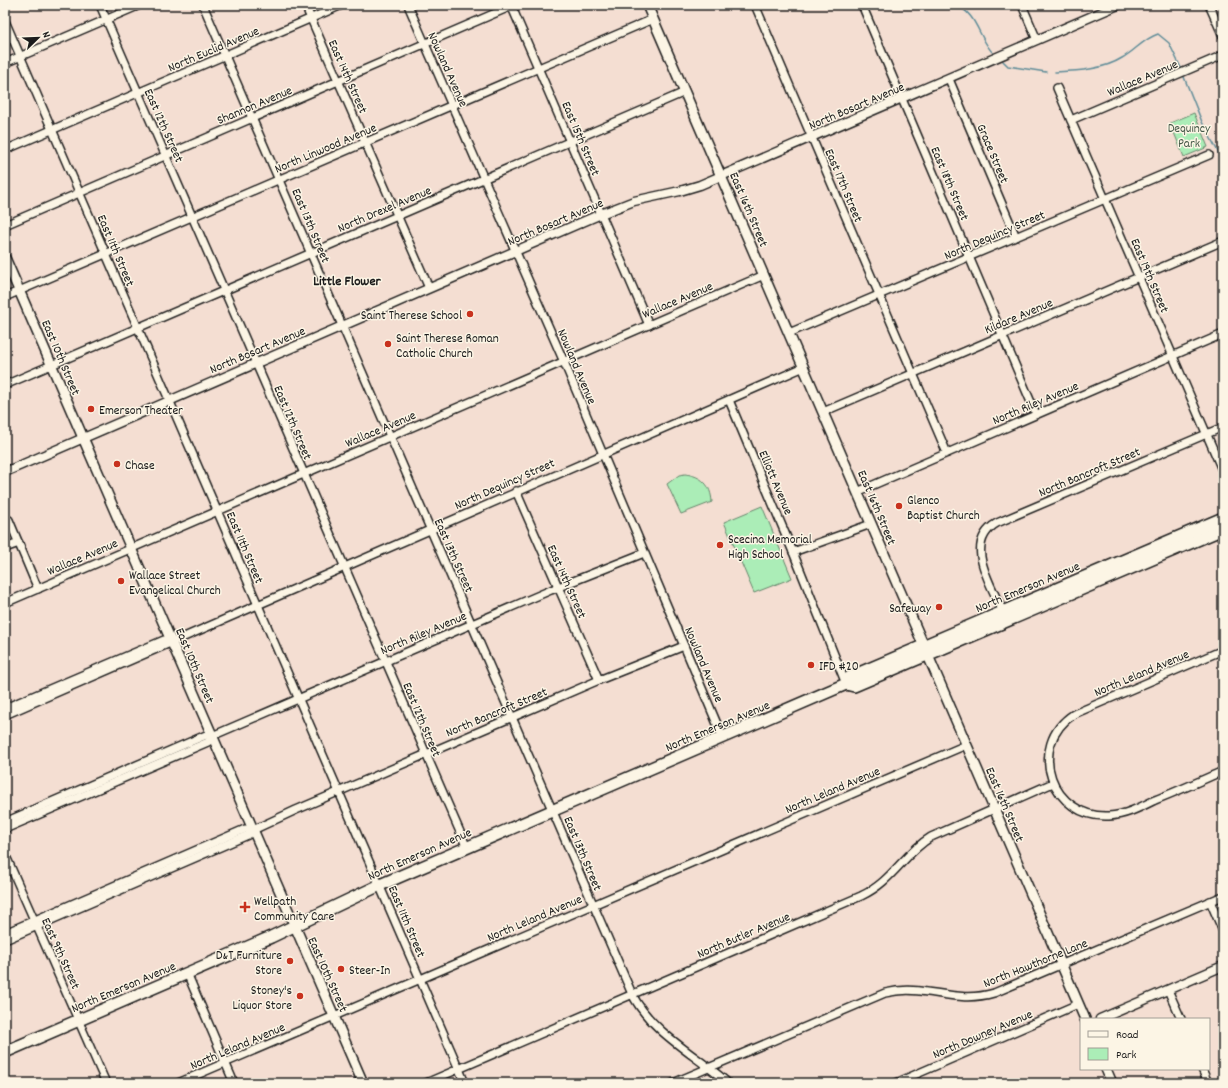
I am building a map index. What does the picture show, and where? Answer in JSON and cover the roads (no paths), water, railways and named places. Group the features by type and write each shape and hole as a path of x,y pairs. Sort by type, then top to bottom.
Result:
{"main road":[{"name":"East 16th Street","path":"647,5 1085,1018"},
{"name":"East 10th Street","path":"5,258 363,1083"},
{"name":"North Emerson Avenue","path":"5,1052 187,973 380,885 846,684 854,686 1003,612 1223,518"},
{"name":"North Emerson Avenue","path":"925,651 1223,529"},
{"path":"1106,1070 1112,1083"}],"street":[{"name":"East 12th Street","path":"100,5 466,848"},
{"path":"5,63 140,5"},
{"name":"East 13th Street","path":"203,5 632,994 641,1010 653,1024 710,1067 728,1083"},
{"name":"East 14th Street","path":"305,5 429,288"},
{"name":"North Euclid Avenue","path":"5,150 342,5"},
{"name":"Nowland Avenue","path":"408,5 564,362 722,738"},
{"name":"Shannon Avenue","path":"5,225 512,5"},
{"name":"East 15th Street","path":"512,5 649,325"},
{"name":"East 17th Street","path":"755,5 947,453"},
{"name":"East 18th Street","path":"862,5 1036,414"},
{"path":"1022,5 1037,40"},
{"name":"North Bosart Avenue","path":"5,472 601,214 634,202 685,190 722,176 1118,5"},
{"path":"1210,5 1223,36"},
{"name":"North Linwood Avenue","path":"5,297 20,292 653,19"},
{"name":"East 11th Street","path":"5,20 465,1083"},
{"name":"Wallace Avenue","path":"1071,120 1223,55"},
{"name":"Grace Street","path":"949,79 1016,237"},
{"name":"East 19th Street","path":"1057,88 1223,472"},
{"name":"North Drexel Avenue","path":"5,385 685,92"},
{"name":"North Dequincy Street","path":"789,334 1208,155"},
{"name":"Kildare Avenue","path":"823,412 1223,241"},
{"name":"Wallace Avenue","path":"5,603 764,275"},
{"name":"North Riley Avenue","path":"857,492 1223,334"},
{"name":"North Dequincy Street","path":"5,715 164,640 171,641 258,604 804,367"},
{"name":"Elliott Avenue","path":"729,400 793,552 846,684"},
{"name":"North Bancroft Street","path":"1003,612 981,561 980,552 984,536 988,530 997,523 1223,427"},
{"name":"East 14th Street","path":"516,491 598,680"},
{"path":"9,520 38,588"},
{"path":"793,552 871,524"},
{"path":"5,548 18,543"},
{"name":"North Riley Avenue","path":"5,829 206,735 212,736 472,624 644,553"},
{"name":"North Bancroft Street","path":"5,940 35,923 145,876 245,829 252,830 598,680 684,646"},
{"name":"North Leland Avenue","path":"1053,783 1049,767 1050,747 1057,730 1068,719 1078,712 1223,650"},
{"name":"North Dequincy Street","path":"5,708 62,687"},
{"name":"North Leland Avenue","path":"178,1083 966,745"},
{"path":"1053,783 1064,798 1078,809 1091,814 1109,816 1125,813 1223,771"},
{"name":"North Riley Avenue","path":"5,822 104,783"},
{"name":"North Butler Avenue","path":"426,1083 865,894 887,880 910,853 926,839 1053,783"},
{"name":"East 9th Street","path":"5,854 106,1083"},
{"name":"North Hawthorne Lane","path":"673,1083 885,993 914,989 953,997 977,997 1000,991 1223,896"},
{"path":"1210,901 1223,931"},
{"name":"North Bancroft Street","path":"5,932 35,923"},
{"path":"1102,1018 1223,966"},
{"path":"187,973 234,1083"},
{"path":"1168,990 1181,1018"},
{"name":"North Downey Avenue","path":"896,1083 1078,1004"},
{"path":"1202,1070 1208,1083"}],"waterway":[{"path":"955,5 969,14 984,41 994,54"},
{"path":"1055,72 1090,69 1107,65 1122,58 1148,39 1158,34 1169,43 1181,68"},
{"path":"1003,61 1008,66 1046,72"},
{"path":"1184,77 1202,122 1223,161"}],"place":[{"name":"Saint Therese School","path":"470,314"},
{"name":"Saint Therese Roman Catholic Church","path":"388,344"},
{"name":"Emerson Theater","path":"91,409"},
{"name":"Chase","path":"117,464"},
{"name":"Glenco Baptist Church","path":"899,506"},
{"name":"Scecina Memorial High School","path":"720,545"},
{"name":"Wallace Street Evangelical Church","path":"121,581"},
{"name":"Safeway","path":"939,607"},
{"name":"IFD #20","path":"811,665"},
{"name":"Wellpath Community Care","path":"245,907"},
{"name":"D&T Furniture Store","path":"290,961"},
{"name":"Steer-In","path":"341,969"},
{"name":"Stoney's Liquor Store","path":"300,996"}],"district":[{"name":"Little Flower","path":"347,280"}],"park label":[{"name":"Dequincy Park","path":"1189,134"}]}
